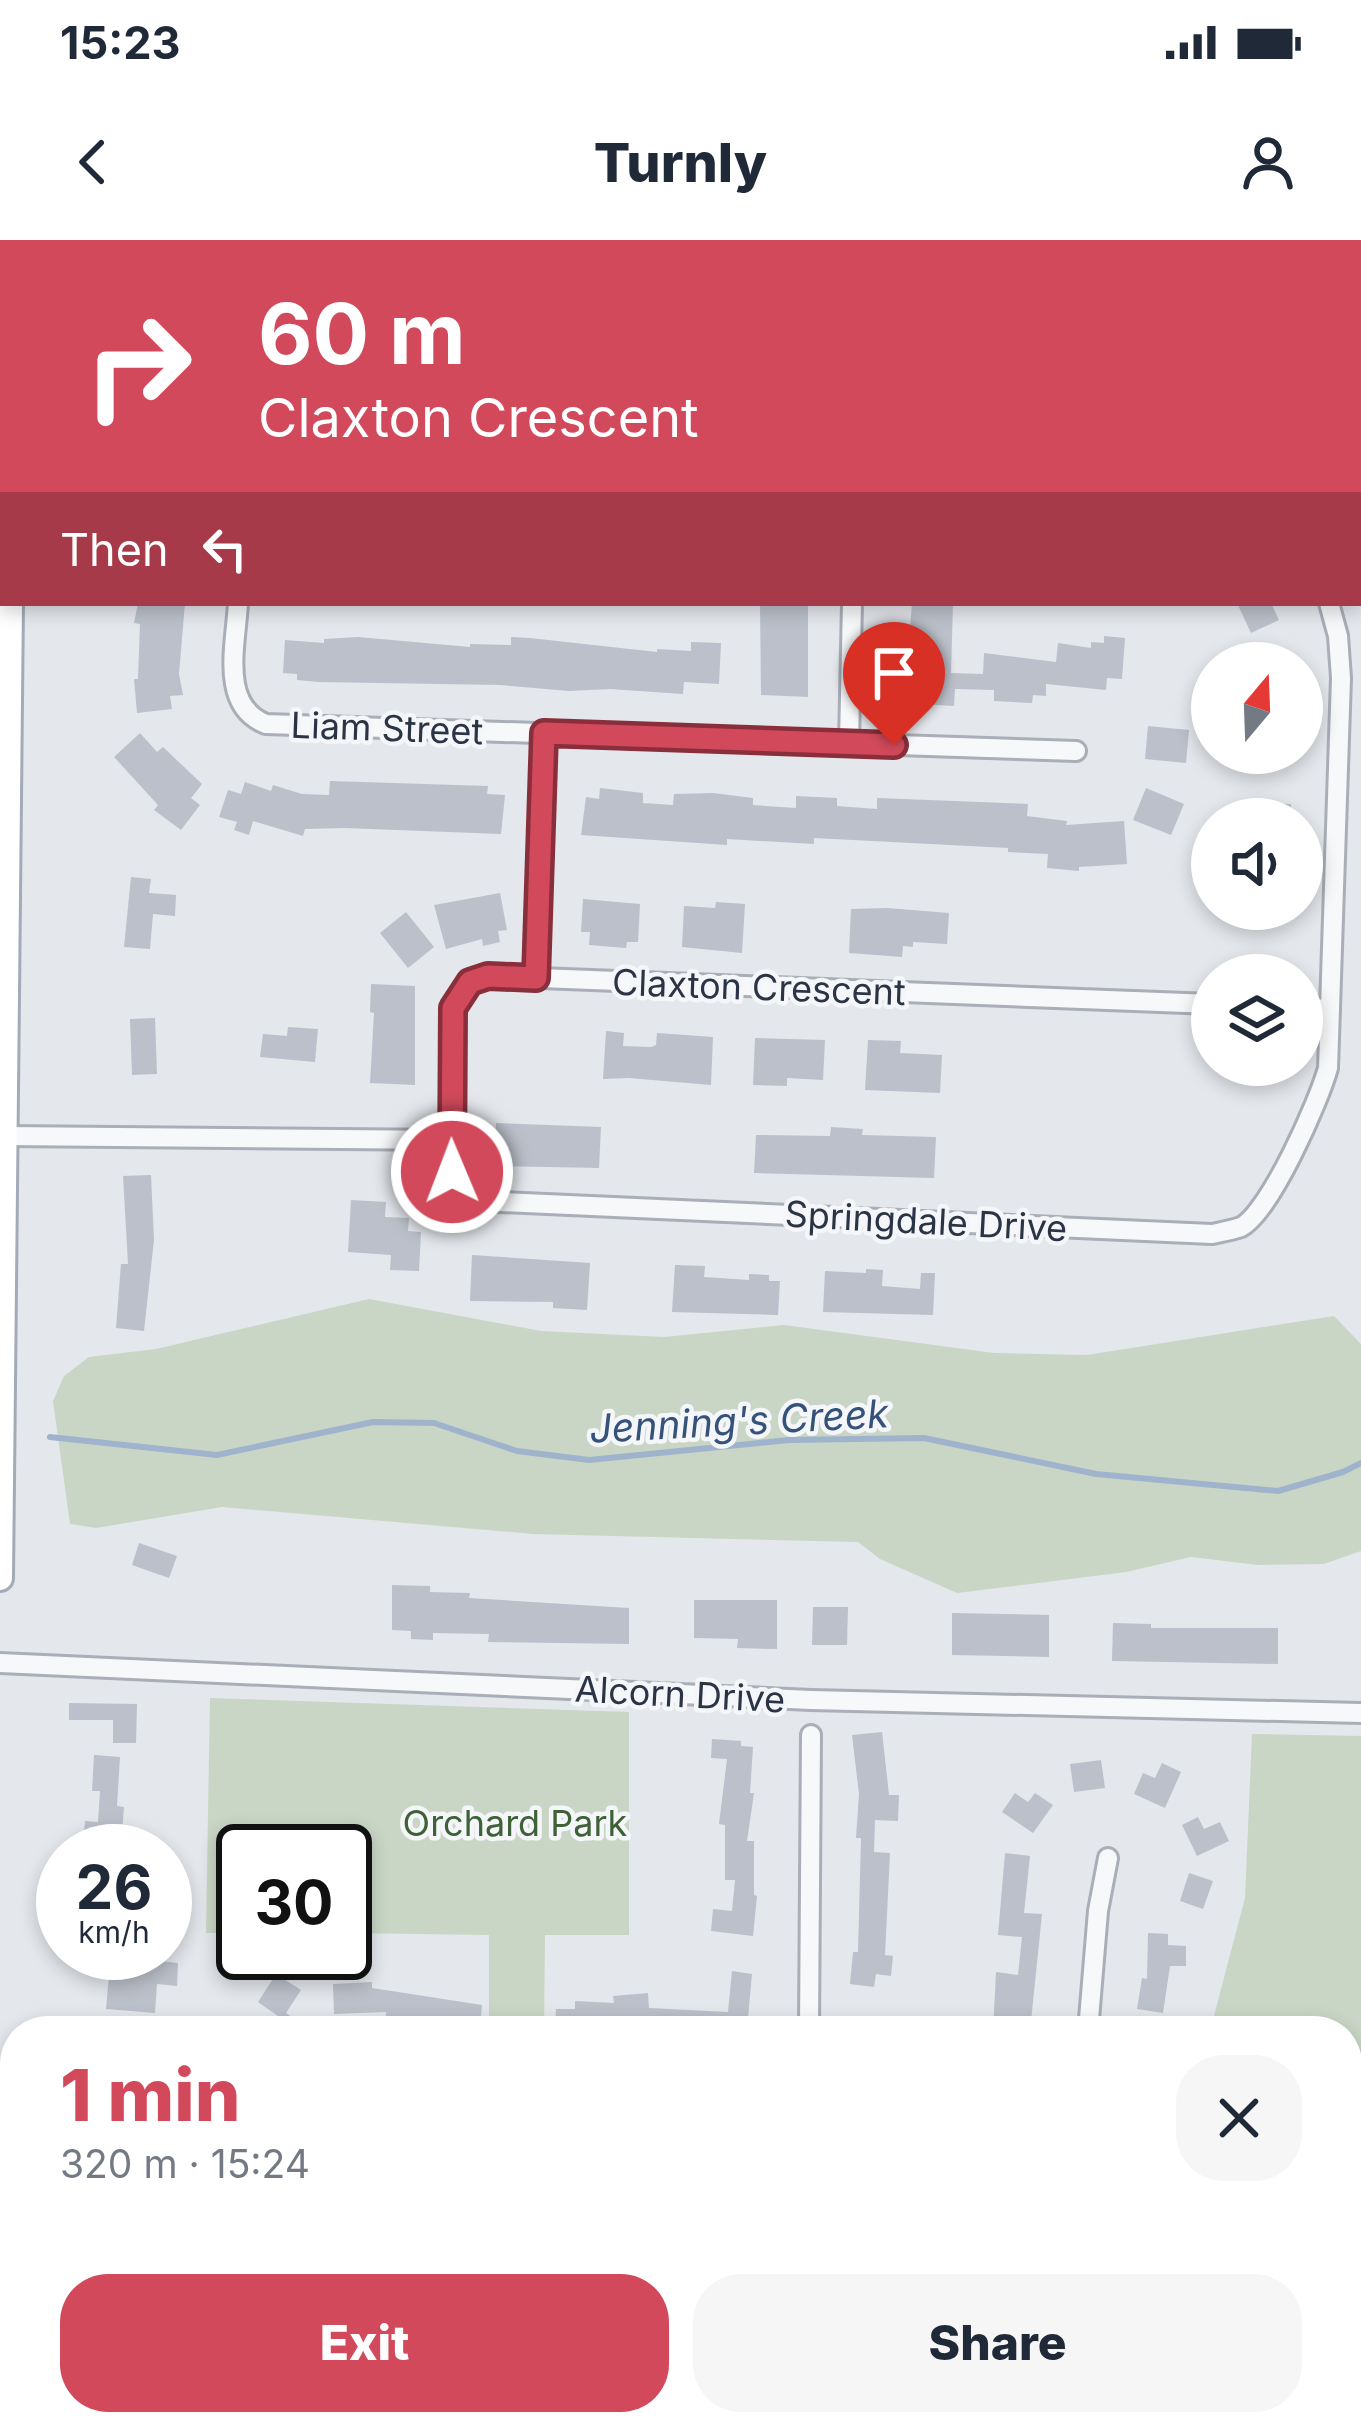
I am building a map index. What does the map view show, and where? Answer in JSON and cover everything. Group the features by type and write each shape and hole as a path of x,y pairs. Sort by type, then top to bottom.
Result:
{"main road":[{"path":"0,1578 10,606"}],"street":[{"name":"Liam Street","path":"238,606 235,691 245,712 266,724 1076,751"},
{"path":"849,743 852,606"},
{"name":"Springdale Drive","path":"450,1140 452,1172 461,1191 478,1201 1213,1234 1243,1226 1264,1204 1321,1094 1328,1068 1340,760 1340,657 1330,606"},
{"path":"536,978 544,733"},
{"path":"1340,760 1361,760"},
{"name":"Claxton Crescent","path":"450,1140 453,1008 470,982 488,976 1191,1003"},
{"path":"1323,1009 1330,1009"},
{"path":"5,1136 450,1140"},
{"name":"Alcorn Drive","path":"0,1663 811,1700 1361,1713"},
{"path":"809,2016 811,1735"},
{"path":"1089,2016 1098,1911 1108,1858"}],"green space":[{"path":"369,1299 541,1331 664,1337 784,1325 994,1353 1087,1355 1334,1316 1361,1344 1361,1551 1324,1564 1258,1565 1191,1557 1126,1572 957,1593 880,1559 858,1542 533,1534 222,1507 96,1528 70,1524 53,1401 64,1376 89,1357 156,1349"},
{"name":"Orchard Park","path":"210,1698 629,1712 629,1935 545,1935 544,2016 489,2016 489,1935 372,1933 372,1824 216,1824 216,1933 206,1933"},
{"path":"1252,1734 1361,1736 1361,2016 1214,2016 1245,1898"}],"building":[{"path":"137,606 185,606 179,674 183,695 170,696 172,709 137,713 134,679 138,679 140,624 134,623"},
{"path":"760,606 808,606 808,697 761,695"},
{"path":"912,606 953,606 951,673 983,674 984,653 1056,662 1058,643 1091,648 1091,642 1104,643 1104,636 1125,638 1122,679 1107,678 1106,690 1046,684 1046,696 1033,695 1032,703 994,701 994,690 955,689 954,706 919,704 920,695 905,695"},
{"path":"1238,606 1272,606 1279,620 1251,633"},
{"path":"358,637 470,647 511,645 511,637 657,652 691,651 691,642 721,643 719,684 684,682 683,694 318,682 283,673 285,640 324,643 324,639"},
{"path":"1148,726 1189,730 1186,763 1145,759"},
{"path":"140,733 157,752 163,747 202,784 191,798 200,805 181,830 154,810 158,805 114,757"},
{"path":"330,781 488,786 487,794 505,795 501,834 344,828 305,829 303,836 253,821 249,835 234,830 237,822 219,817 228,790 241,794 245,782 271,791 273,785 302,794 329,795"},
{"path":"600,788 643,793 643,803 673,805 674,794 713,793 753,798 753,805 796,808 796,796 837,798 837,806 877,809 877,798 1028,804 1027,816 1067,821 1066,825 1124,821 1127,864 1079,867 1079,871 1047,868 1048,854 1008,852 1008,848 814,838 814,844 727,839 727,845 581,835 586,797 599,799"},
{"path":"1146,788 1184,804 1171,835 1133,820"},
{"path":"131,877 151,879 149,893 176,895 175,916 153,914 150,949 124,947"},
{"path":"500,893 507,930 498,931 500,942 483,946 482,939 446,949 434,905"},
{"path":"583,899 640,904 638,942 627,942 626,948 589,945 590,932 581,932"},
{"path":"716,902 745,904 742,953 682,947 684,906 715,908"},
{"path":"851,909 949,913 947,944 913,942 913,947 903,946 902,957 849,953"},
{"path":"406,912 434,947 408,968 380,933"},
{"path":"371,984 415,986 415,1085 370,1083"},
{"path":"155,1018 157,1074 132,1075 130,1019"},
{"path":"288,1027 318,1029 315,1062 260,1057 263,1034 287,1036"},
{"path":"606,1031 624,1033 623,1046 651,1047 656,1045 657,1033 713,1037 711,1085 603,1079"},
{"path":"755,1038 825,1040 823,1080 787,1078 787,1086 753,1085"},
{"path":"868,1040 901,1041 900,1053 942,1055 940,1093 865,1090"},
{"path":"496,1123 601,1127 599,1168 494,1166"},
{"path":"831,1127 863,1129 862,1135 936,1137 934,1178 754,1173 756,1135 830,1136"},
{"path":"151,1175 154,1240 144,1331 116,1328 121,1264 128,1264 123,1176"},
{"path":"351,1200 386,1202 385,1217 409,1218 408,1231 421,1232 419,1271 390,1270 391,1255 348,1252"},
{"path":"472,1255 590,1263 587,1310 553,1308 553,1302 470,1301"},
{"path":"675,1265 705,1266 704,1277 749,1280 749,1274 769,1275 769,1281 780,1281 778,1315 672,1312"},
{"path":"866,1269 883,1270 882,1286 920,1289 921,1273 935,1273 933,1315 823,1312 825,1271 866,1273"},
{"path":"139,1543 177,1556 169,1578 132,1565"},
{"path":"392,1585 430,1586 430,1592 470,1593 469,1598 629,1608 629,1644 488,1642 489,1634 433,1633 433,1640 411,1639 411,1631 392,1630"},
{"path":"694,1600 777,1600 777,1649 737,1648 738,1639 694,1638"},
{"path":"813,1607 848,1607 847,1645 812,1645"},
{"path":"952,1613 1049,1615 1049,1657 952,1655"},
{"path":"1113,1623 1151,1624 1151,1628 1278,1628 1278,1664 1112,1661"},
{"path":"69,1703 137,1704 136,1743 113,1743 113,1720 69,1720"},
{"path":"882,1732 889,1795 899,1795 898,1821 875,1820 874,1852 890,1853 885,1955 893,1956 891,1976 876,1974 874,1987 850,1984 853,1952 858,1952 861,1838 856,1838 859,1794 852,1735"},
{"path":"712,1739 753,1747 750,1793 754,1793 747,1841 754,1841 753,1936 711,1931 713,1909 732,1911 735,1880 725,1880 725,1825 719,1824 727,1759 711,1758"},
{"path":"94,1755 120,1757 117,1806 124,1807 123,1824 85,1824 98,1822 100,1791 92,1791"},
{"path":"1101,1760 1105,1788 1074,1792 1070,1764"},
{"path":"1162,1763 1181,1772 1165,1808 1134,1794 1143,1773 1155,1778"},
{"path":"1015,1793 1028,1802 1035,1793 1053,1805 1033,1833 1002,1812"},
{"path":"1198,1817 1204,1829 1220,1822 1229,1841 1197,1856 1182,1825"},
{"path":"1005,1853 1030,1856 1024,1913 1042,1914 1032,2016 994,2016 996,1972 1018,1975 1022,1937 998,1935"},
{"path":"1189,1873 1213,1881 1203,1909 1180,1901"},
{"path":"1148,1933 1168,1934 1168,1945 1186,1946 1186,1966 1170,1966 1163,2013 1137,2009 1142,1978 1147,1979"},
{"path":"732,1971 752,1974 748,2016 556,2016 556,2009 575,2009 575,2001 614,2003 613,1996 648,1993 649,2008 728,2012"},
{"path":"109,1980 177,1980 177,1986 157,1984 155,2013 106,2009"},
{"path":"272,1980 285,1980 301,1990 286,2013 290,2016 278,2016 258,2002"},
{"path":"372,1982 372,1988 482,2005 481,2016 334,2014 333,1984"}],"waterway":[{"name":"Jenning's Creek","path":"50,1437 217,1455 373,1422 434,1423 517,1451 589,1460 789,1440 924,1438 1096,1474 1278,1491 1361,1463"}],"route":[{"path":"452,1172 453,1008 459,994 470,982 488,976 536,978 544,733 894,745"}]}
